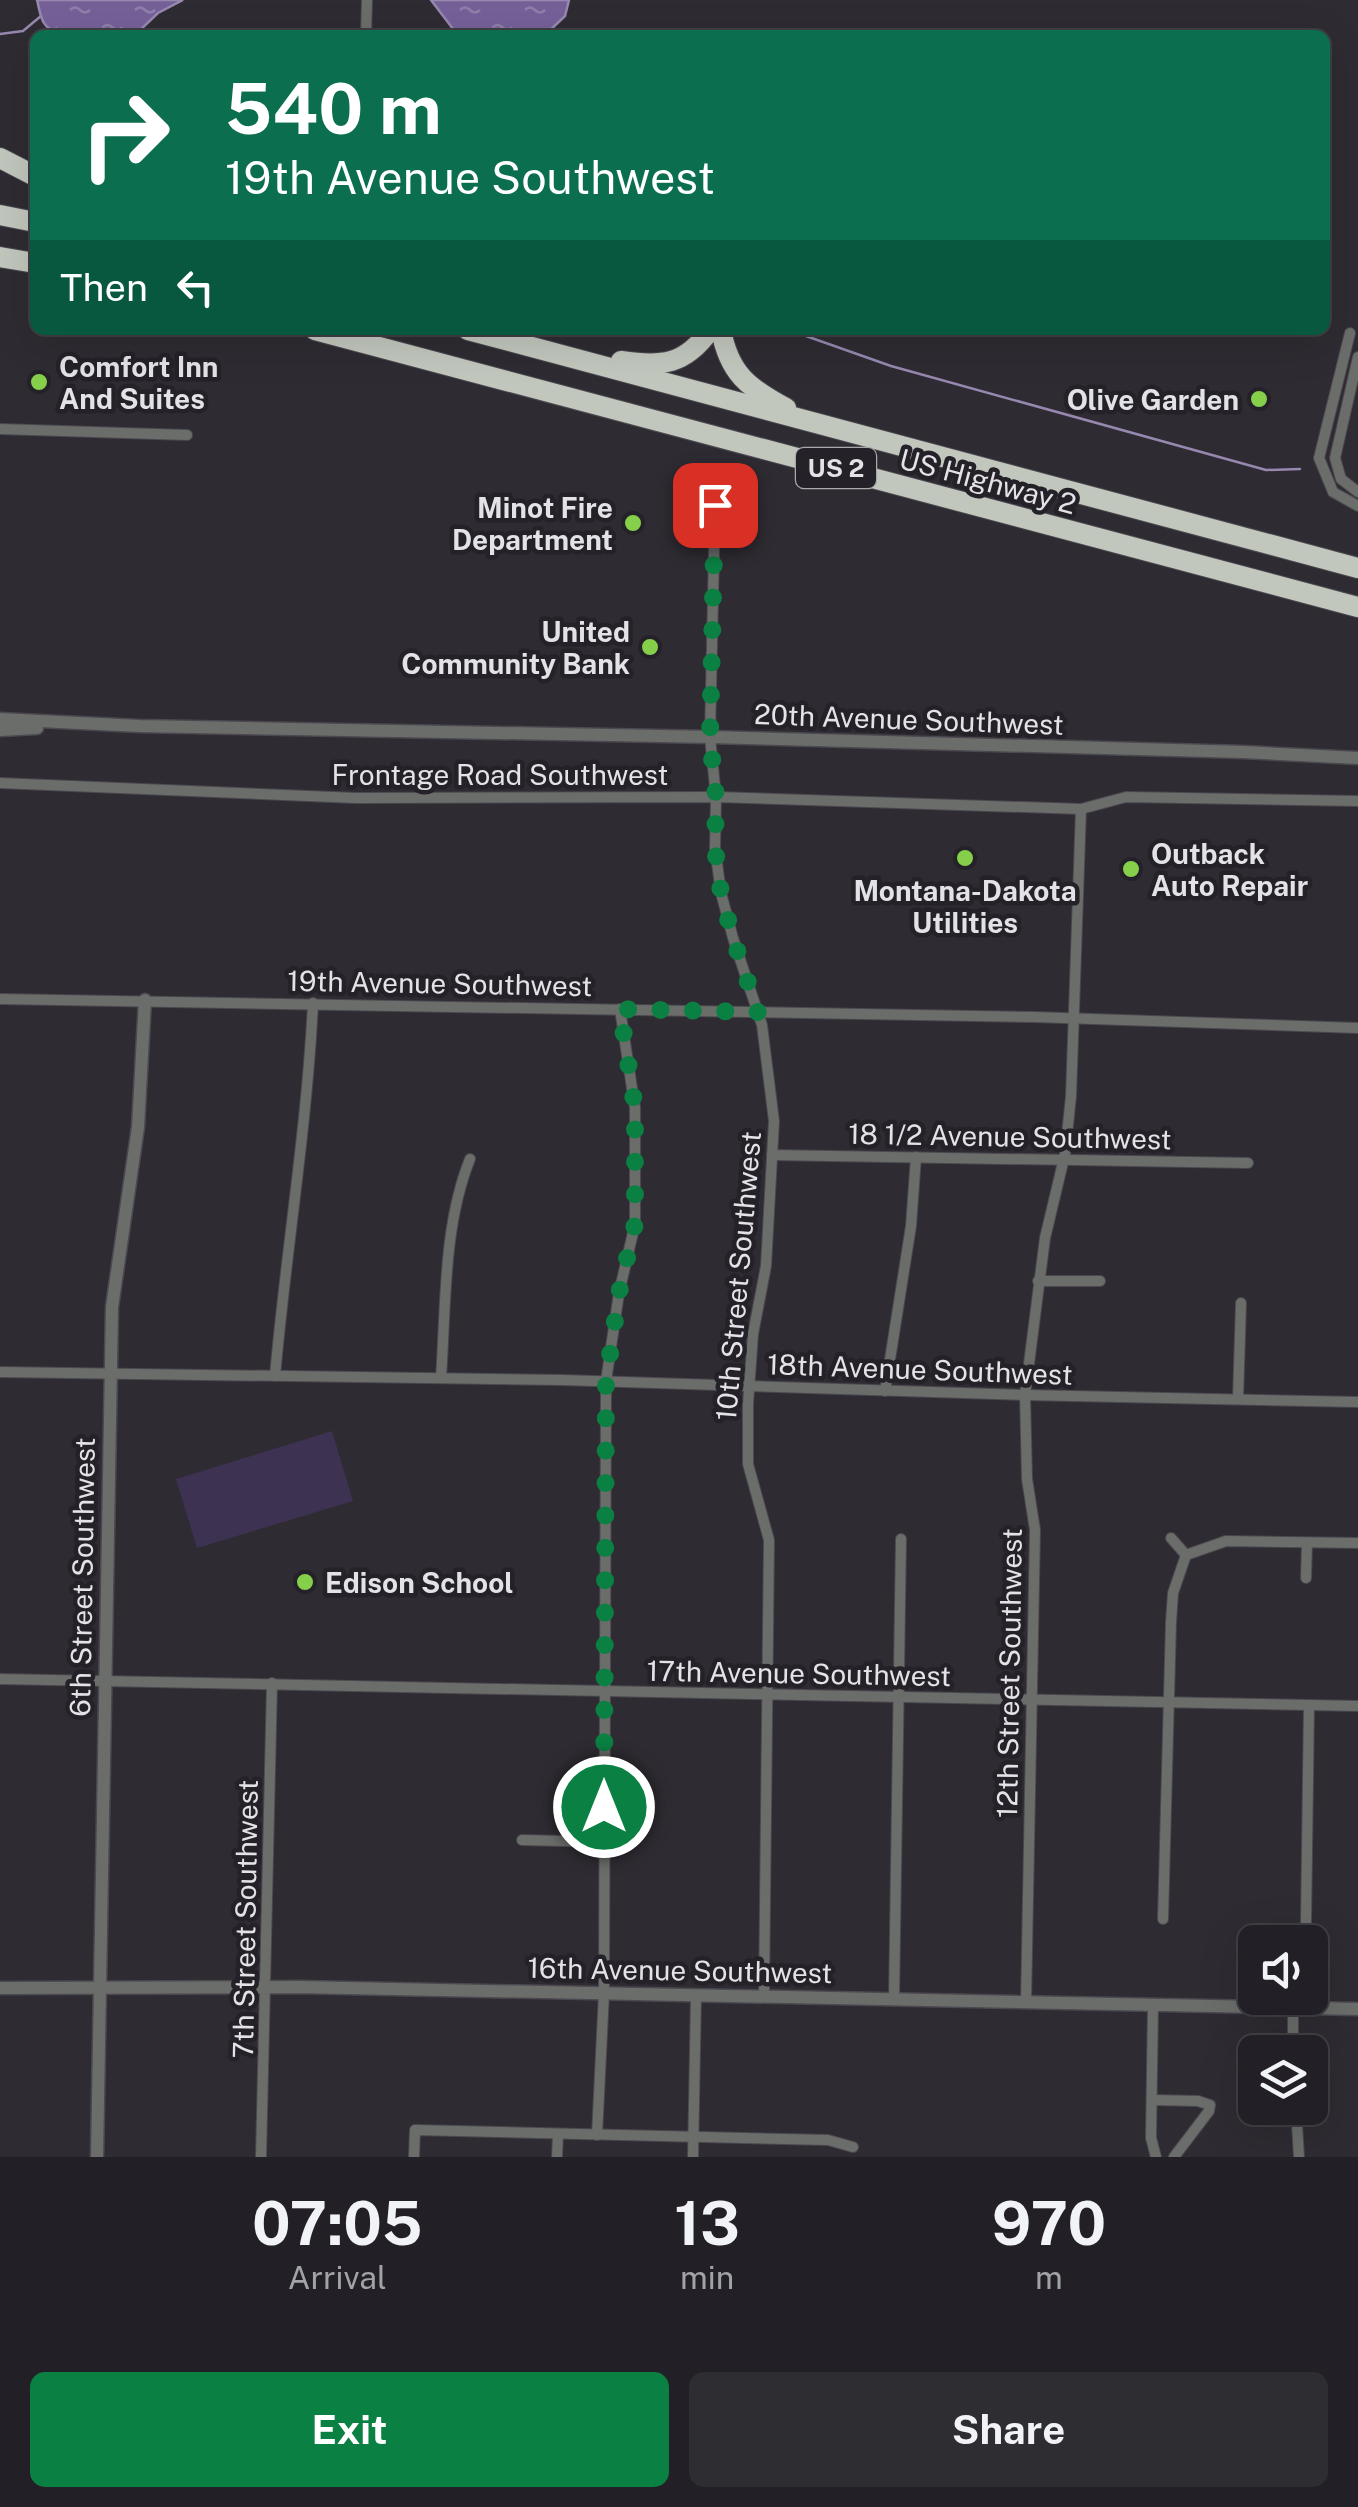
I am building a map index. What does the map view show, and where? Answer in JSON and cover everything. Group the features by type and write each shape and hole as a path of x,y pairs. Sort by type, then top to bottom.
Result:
{"highway":[{"path":"0,158 30,173"},
{"path":"0,215 30,221"},
{"path":"0,257 30,262"},
{"path":"0,272 30,273"},
{"name":"US Highway 2","path":"333,335 1358,607"},
{"name":"US Highway 2","path":"487,335 1358,568"},
{"path":"540,349 656,364 673,362 696,350 706,335"},
{"path":"722,335 738,376 770,400 818,425"},
{"path":"1262,580 1358,617"}],"street":[{"path":"366,30 367,0"},
{"path":"1350,333 1319,458 1333,492 1358,506"},
{"path":"1358,356 1335,458 1341,478 1358,492"},
{"path":"0,429 187,434"},
{"name":"10th Street Southwest","path":"715,505 710,738 716,797 715,848 721,893 758,1012 774,1121 766,1266 748,1386 748,1464 769,1540 764,1996"},
{"name":"20th Avenue Southwest","path":"0,719 98,725 710,738 1358,758"},
{"name":"20th Avenue Southwest","path":"0,730 98,725"},
{"name":"Frontage Road Southwest","path":"0,783 356,798 716,797 1081,809 1126,797 1358,801"},
{"name":"12th Street Southwest","path":"1026,2002 1035,1530 1027,1479 1025,1395 1038,1280 1064,1159 1071,1096 1081,809"},
{"name":"19th Avenue Southwest","path":"0,999 1074,1018 1358,1028"},
{"name":"6th Street Southwest","path":"97,2157 112,1307 138,1126 145,1000"},
{"path":"275,1376 296,1178 310,1090 313,1003"},
{"path":"597,2135 604,1993 606,1382 619,1293 635,1224 635,1108 620,1009"},
{"name":"18 1/2 Avenue Southwest","path":"772,1155 1248,1163"},
{"path":"885,1391 912,1226 916,1157"},
{"path":"441,1378 453,1224 458,1190 470,1159"},
{"path":"1038,1280 1100,1281"},
{"path":"1238,1399 1241,1303"},
{"name":"18th Avenue Southwest","path":"0,1372 441,1378 1358,1402"},
{"path":"1172,1538 1186,1554"},
{"path":"894,2000 902,1539"},
{"path":"1186,1554 1226,1540 1358,1543"},
{"path":"1306,1578 1307,1542"},
{"path":"1163,1919 1170,1622 1173,1593 1186,1554"},
{"name":"17th Avenue Southwest","path":"0,1680 1358,1706"},
{"name":"7th Street Southwest","path":"262,2157 272,1683"},
{"path":"1306,1924 1309,1705"},
{"path":"522,1840 604,1842"},
{"name":"16th Avenue Southwest","path":"0,1988 266,1987 1238,2007"},
{"path":"694,2157 696,1995"},
{"path":"1153,2006 1151,2138 1156,2157"},
{"name":"16th Avenue Southwest","path":"1328,2008 1358,2008"},
{"path":"1153,2100 1210,2104 1209,2111 1174,2157"},
{"path":"1297,2125 1299,2157"},
{"path":"414,2157 415,2130 828,2140 853,2148"},
{"path":"557,2157 558,2134"}],"shaded area":[{"path":"332,1431 353,1501 197,1548 176,1479"}],"water":[{"path":"37,0 183,0 158,13 140,30 52,30 43,21"},
{"path":"431,0 569,0 565,16 550,30 453,29"}],"waterway":[{"path":"0,34 23,31 41,16"},
{"path":"803,335 891,366 1266,470 1300,469"}],"place":[{"name":"Comfort Inn And Suites","path":"39,382"},
{"name":"Olive Garden","path":"1259,399"},
{"name":"Minot Fire Department","path":"633,523"},
{"name":"United Community Bank","path":"650,647"},
{"name":"Montana-Dakota Utilities","path":"965,858"},
{"name":"Outback Auto Repair","path":"1131,869"},
{"name":"Edison School","path":"305,1582"}],"route":[{"path":"604,1807 606,1382 619,1293 635,1224 635,1108 620,1009 758,1012 721,893 715,848 716,797 710,738 715,505"}]}
